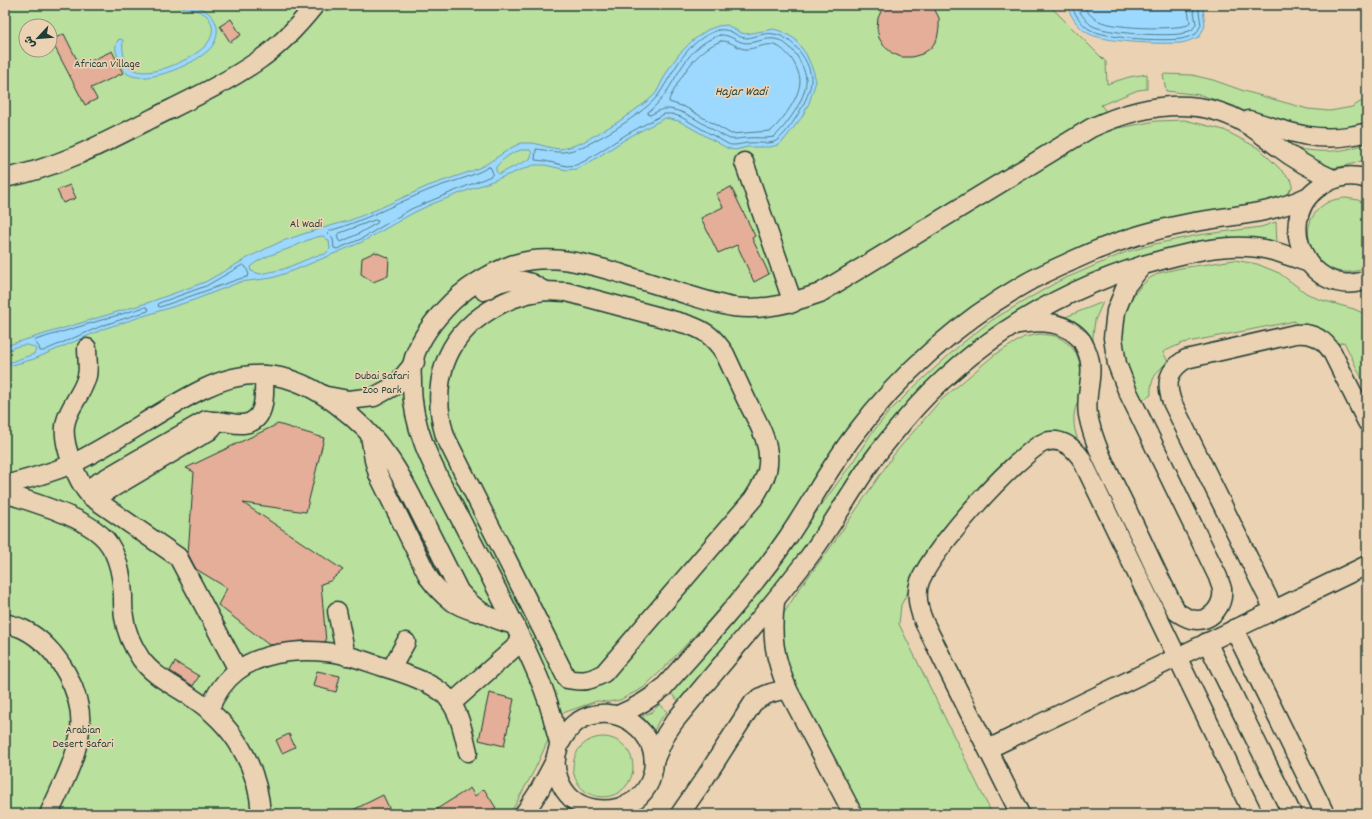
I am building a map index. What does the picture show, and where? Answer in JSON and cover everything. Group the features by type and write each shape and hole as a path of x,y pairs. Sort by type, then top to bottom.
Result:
{"street":[{"path":"5,178 37,170 89,150 213,88 260,59 284,39 316,5"},
{"path":"597,812 583,807 571,799 562,787 557,773 557,752 552,714 546,695 515,625 434,466 422,438 415,415 412,391 412,366 420,344 432,323 449,305 468,289 490,275 516,264 542,259 569,260 596,266 705,300 734,307 764,308 793,303 820,293 1091,128 1112,118 1134,111 1180,105 1204,108 1304,136 1333,138 1367,132"},
{"path":"1227,115 1244,123 1295,159 1340,178 1361,177 1367,179"},
{"path":"744,162 793,303"},
{"path":"1367,166 1320,186 1309,196 1301,208 1297,222 1301,251 1309,264 1320,274 1332,280 1347,283 1367,280"},
{"path":"618,715 645,702 663,688 749,590 788,537 854,434 892,390 933,350 978,314 1027,283 1078,258 1132,238 1188,223 1262,212 1294,203 1309,196"},
{"path":"576,814 611,812 625,808 638,800 647,789 652,776 654,761 666,734 674,722 775,602 811,555 875,458 905,420 938,384 976,352 1016,324 1056,300 1099,280 1143,265 1180,255 1217,248 1248,247 1280,252 1309,264"},
{"path":"1016,324 1034,321 1052,323 1067,329 1082,341 1090,359 1091,378 1088,395 1088,412 1097,446 1177,612 1187,618 1198,620 1208,617 1217,610 1222,600 1222,589 1218,577 1128,390 1117,364 1113,338 1116,311 1126,286 1143,265"},
{"path":"325,396 349,400 374,397 396,385 445,324 486,289 500,282 516,280 531,283 545,291"},
{"path":"1347,283 1367,294"},
{"path":"525,648 567,679 580,681 592,679 604,673 753,499 762,486 767,471 768,455 765,440 759,425 718,343 698,328 568,292 545,291 523,295 502,302 470,325 450,352 439,385 438,402 440,420 445,436 567,679"},
{"path":"1274,610 1172,402 1168,382 1171,372 1186,359 1295,334 1313,334 1321,338 1328,345 1367,422"},
{"path":"87,348 87,375 83,387 70,409 65,423 66,437 73,463 84,489 90,496 178,557 238,670"},
{"path":"5,486 73,463 124,436 203,389 222,381 242,376 264,375 290,378 314,388 348,412 369,433 387,455 404,482 459,591 470,604 483,614 498,621 515,625"},
{"path":"90,496 88,490 92,486 206,420 243,424 257,418 264,404 264,375"},
{"path":"1020,814 924,622 919,609 917,595 920,581 927,569 965,516 995,483 1028,453 1046,442 1056,441 1066,444 1075,450 1081,458 1254,814"},
{"path":"5,493 86,522 102,536 114,553 121,574 124,618 130,640 141,659 158,676 192,697 209,710 228,728 243,749 254,773 260,798 261,814"},
{"path":"988,749 1367,564"},
{"path":"775,602 772,624 774,647 779,669 788,690 852,814"},
{"path":"337,611 346,656"},
{"path":"5,623 22,629 44,644 61,663 73,687 79,713 80,735 75,754 49,814"},
{"path":"1234,629 1325,814"},
{"path":"391,669 406,642"},
{"path":"1207,642 1292,814"},
{"path":"452,703 525,648"},
{"path":"209,710 222,686 238,670 260,659 288,653 317,652 346,656 391,669 432,686 445,695 452,703 461,722 468,752"},
{"path":"680,814 753,703 763,695 775,691 788,690"},
{"path":"524,814 539,791 566,732 577,722 590,716 604,713 618,715 632,722 644,732 651,746 654,761"},
{"path":"844,798 858,814"}],"green space":[{"name":"Dubai Safari Zoo Park","path":"5,5 1049,5 1106,62 1107,84 1129,77 1147,74 1147,89 1138,90 1101,105 1119,128 1156,121 1185,120 1224,130 1260,149 1292,181 1292,188 1285,195 1269,203 1028,276 841,442 758,564 712,617 643,688 620,700 608,702 597,701 560,714 535,769 510,814 5,814"},
{"path":"1163,74 1192,75 1213,80 1244,91 1308,109 1330,111 1352,107 1367,98 1367,128 1354,134 1264,121 1234,106 1201,95 1166,91"},
{"path":"1367,143 1367,158 1350,165 1329,168 1318,167 1283,146 1304,150 1335,151 1356,147"},
{"path":"1346,198 1358,200 1367,205 1367,265 1352,272 1335,270 1325,265 1317,257 1311,247 1309,236 1309,225 1314,215 1322,206 1336,199"},
{"path":"1276,222 1277,245 1175,252 965,355 831,512 746,628 679,702 670,692 732,625 759,591 852,463 871,434 889,412 960,345 992,320 1059,281 1126,252 1198,235 1261,227"},
{"path":"1234,260 1257,264 1279,273 1306,293 1318,299 1354,309 1367,315 1367,389 1344,342 1334,345 1298,333 1295,321 1183,343 1163,352 1168,362 1157,372 1153,380 1151,395 1143,400 1154,422 1145,426 1116,366 1116,322 1140,287 1150,278 1159,273"},
{"path":"1103,302 1095,320 1093,355 1058,320"},
{"path":"1040,334 1055,336 1063,340 1074,350 1078,357 1082,373 1082,381 1074,416 1074,425 1077,438 1084,453 1044,442 916,576 901,605 899,624 992,814 851,814 788,678 780,619 802,585 828,551 895,453 940,401 993,356 1024,337"},
{"path":"660,704 667,712 658,722 654,731 642,716 652,712"},
{"path":"597,737 609,737 620,742 628,750 633,761 631,779 620,792 609,797 597,797 586,792 578,784 573,773 573,761 578,750 586,742"}],"water":[{"path":"178,5 203,9 212,17 217,27 216,39 213,45 207,52 186,65 160,75 136,77 126,73 117,55 116,45 119,39 123,40 124,55 128,65 138,71 147,72 169,67 180,62 198,52 207,44 210,40 212,32 212,24 210,20 207,16 198,11 178,7"},
{"path":"1067,5 1201,5 1203,8 1205,26 1199,37 1181,43 1118,41 1094,36 1086,32 1074,20"},
{"name":"Hajar Wadi","path":"727,25 741,33 746,34 774,29 795,39 806,54 816,81 809,103 802,117 784,140 778,145 770,147 747,147 735,150 727,148 679,121 665,118 629,137 587,164 576,169 567,170 545,165 534,165 432,204 362,242 295,270 272,278 240,282 194,300 106,328 34,359 5,367 5,364 34,354 36,349 29,345 25,345 17,346 5,351 5,346 150,302 205,282 251,256 280,242 351,220 428,186 472,171 485,165 521,143 533,143 560,149 583,142 618,122 649,100 656,93 669,68 679,54 692,41 707,30 718,26","holes":["521,150 530,150 532,153 530,159 499,174 496,171 496,167 504,159","323,236 329,241 330,249 325,254 315,256 284,269 260,274 251,271 250,267 265,257"]}],"building":[{"path":"885,5 931,5 939,18 939,28 937,39 931,48 922,54 912,57 901,57 892,53 884,46 879,38 877,28 878,18"},
{"path":"231,19 241,35 230,42 220,26"},
{"path":"64,34 80,66 112,51 123,73 91,88 97,99 85,105 58,53 58,37"},
{"path":"70,185 76,198 63,203 57,190"},
{"path":"731,187 755,236 752,238 769,274 754,282 737,245 718,253 701,218 723,207 716,194"},
{"path":"375,252 389,258 388,276 373,282 361,274 362,258"},
{"path":"278,424 324,438 306,512 243,503 343,570 330,581 321,584 326,642 303,641 269,645 218,605 227,588 196,569 188,554 194,472 186,468"},
{"path":"175,662 199,676 193,686 170,671"},
{"path":"317,671 340,676 336,692 313,686"},
{"path":"489,693 514,699 504,746 479,740"},
{"path":"289,734 295,747 282,753 276,740"},
{"path":"470,788 475,796 484,789 496,808 486,814 429,814"},
{"path":"383,795 392,814 345,814"}],"park label":[{"name":"African Village","path":"107,63"},
{"name":"Al Wadi","path":"306,223"},
{"name":"Arabian Desert Safari","path":"83,736"}]}
